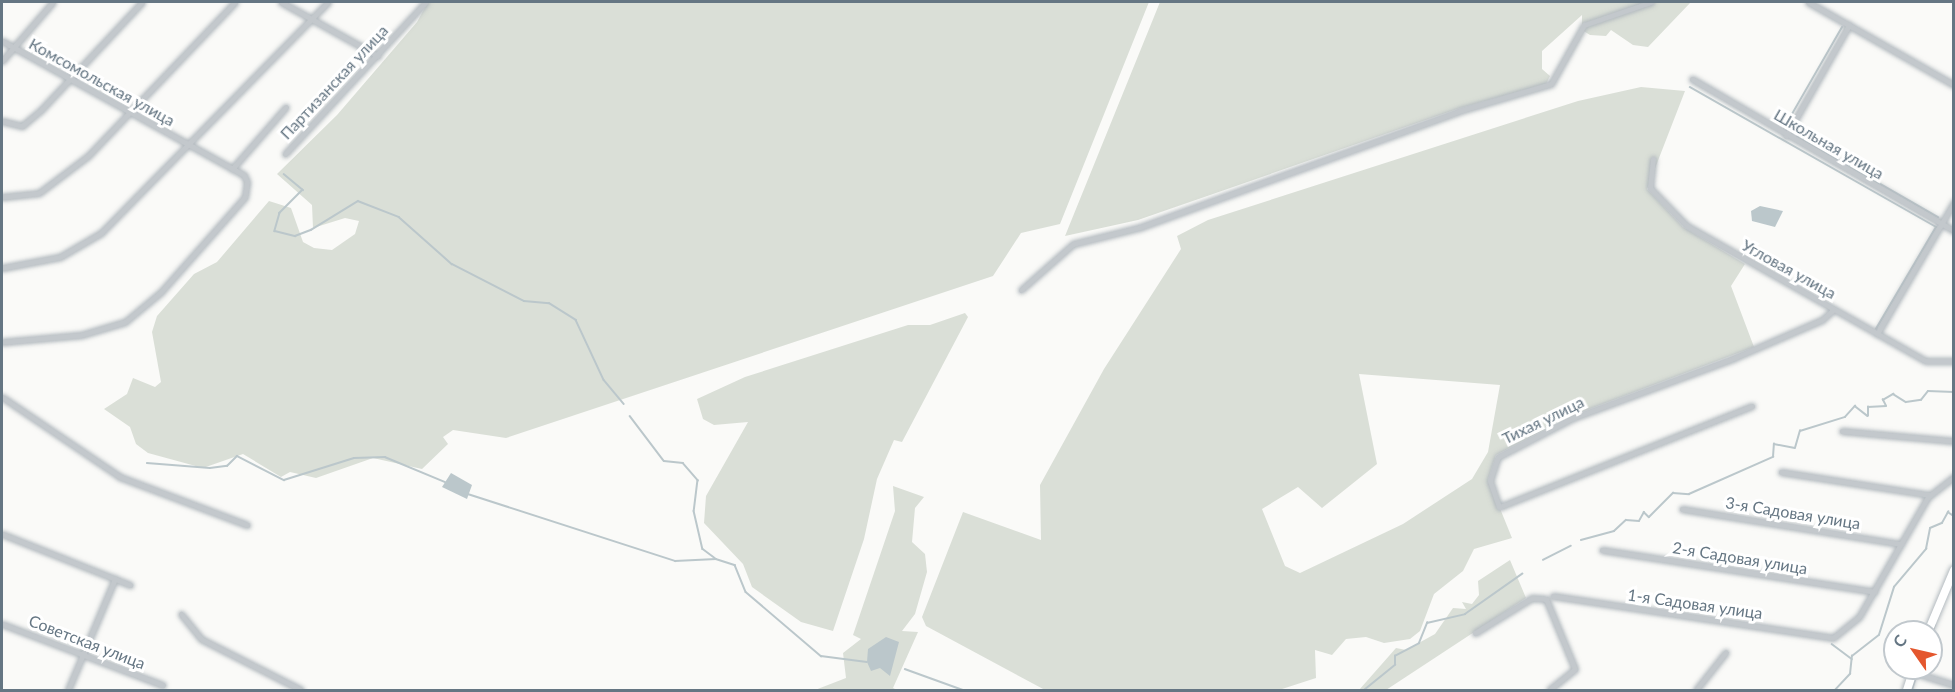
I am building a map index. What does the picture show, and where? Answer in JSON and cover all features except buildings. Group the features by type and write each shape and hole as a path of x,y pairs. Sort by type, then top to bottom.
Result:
{"street":[{"path":"2,61 10,46 53,2"},
{"path":"2,121 22,126 142,2"},
{"path":"2,198 39,193 88,156 235,2"},
{"path":"281,2 378,56"},
{"path":"2,268 60,257 101,233 328,2"},
{"name":"Партизанская улица","path":"285,154 426,2"},
{"path":"1021,290 1073,244 1141,227 1459,111 1551,84 1584,25 1651,2"},
{"path":"1808,2 1953,85"},
{"path":"1786,136 1849,25"},
{"name":"Комсомольская улица","path":"2,40 189,146"},
{"name":"Школьная улица","path":"1692,79 1786,136 1953,231"},
{"path":"232,169 286,107"},
{"path":"2,342 81,335 125,322 161,292 245,197 247,178 189,146"},
{"name":"Угловая улица","path":"1653,159 1650,188 1687,226 1926,361 1953,361"},
{"path":"1877,334 1953,202"},
{"name":"Тихая улица","path":"1752,406 1499,507 1490,481 1498,457 1573,418 1734,358 1822,320 1833,310"},
{"path":"2,397 120,477 247,525"},
{"path":"1842,431 1953,441"},
{"path":"1781,472 1929,495"},
{"path":"1875,592 1929,495 1953,477"},
{"name":"3-я Садовая улица","path":"1682,509 1900,544"},
{"path":"2,534 130,585"},
{"name":"2-я Садовая улица","path":"1602,550 1875,592"},
{"path":"1933,620 1953,570"},
{"path":"68,690 115,579"},
{"name":"1-я Садовая улица","path":"1553,596 1833,638 1854,624 1875,592"},
{"path":"1475,633 1532,598 1546,599 1575,669 1550,690"},
{"path":"181,614 201,639 221,646 301,690"},
{"name":"Советская улица","path":"2,624 163,685"},
{"path":"1696,690 1726,652"}],"shaded area":[{"path":"428,2 1149,2 1060,224 1021,233 993,276 506,438 453,430 443,437 448,444 422,469 373,458 316,478 290,472 281,477 243,454 203,468 148,453 136,444 130,427 104,409 127,394 133,378 155,387 161,382 152,332 157,316 194,274 217,262 269,201 291,208 303,242 314,248 332,250 355,234 359,221 345,218 313,228 312,205 277,174 337,115 417,22"},
{"path":"1160,2 1691,2 1648,47 1633,45 1611,30 1606,36 1590,35 1582,30 1582,15 1542,51 1542,69 1550,76 1546,84 1460,108 1138,220 1065,236"},
{"path":"1641,87 1685,91 1647,189 1683,227 1745,264 1731,286 1754,347 1571,416 1496,455 1488,479 1512,538 1474,549 1463,571 1434,594 1420,631 1410,639 1384,643 1366,637 1346,639 1332,655 1315,650 1316,678 1279,690 1045,690 926,626 922,617 963,512 1041,540 1040,485 1104,369 1181,249 1177,236 1208,220 1578,101","holes":["1359,374 1500,385 1488,452 1472,479 1403,524 1300,573 1285,566 1262,509 1298,487 1322,508 1377,464"]},
{"path":"1760,206 1783,211 1775,227 1752,221 1751,211"},
{"path":"965,313 968,317 902,442 894,440 877,479 864,539 833,631 801,622 752,587 743,564 704,523 706,496 748,422 714,425 703,419 697,399 745,377 908,325 930,325"},
{"path":"451,473 472,485 467,499 442,487"},
{"path":"893,486 924,497 915,508 912,542 925,554 927,572 915,614 902,631 918,632 893,688 897,690 815,690 846,678 843,653 861,639 853,635 895,511"},
{"path":"1510,560 1526,598 1386,690 1359,690 1396,648 1406,650 1435,634 1453,608 1466,609 1462,602 1472,604 1479,595 1478,581"},
{"path":"886,637 899,642 890,676 880,668 871,671 867,662 868,649"}],"waterway":[{"path":"1784,128 1842,27"},
{"path":"1690,87 1936,227"},
{"path":"1797,136 1938,217"},
{"path":"284,174 303,190 280,213 275,231 295,236 311,230 358,201 399,217 452,264 524,301 549,303 576,320 604,380 624,404"},
{"path":"1876,329 1936,227"},
{"path":"1581,540 1614,531 1626,520 1639,521 1644,512 1649,517 1673,493 1689,494 1773,457 1774,444 1795,448 1800,431 1845,417 1855,406 1868,416 1868,407 1886,406 1883,400 1893,394 1906,402 1921,400 1928,391 1954,392"},
{"path":"630,416 664,461 683,463 698,480 694,511 703,549 715,558"},
{"path":"147,463 210,468 227,466 237,456 284,480 354,458 385,457 445,482"},
{"path":"468,494 675,561 716,559 735,565 746,592 821,656 867,662"},
{"path":"1835,690 1850,674 1852,656 1879,635 1894,587 1926,549 1930,528 1942,523 1948,512 1954,516"},
{"path":"1543,560 1571,546"},
{"path":"1364,690 1395,665 1395,656 1419,643 1427,623 1465,614 1522,574"},
{"path":"1832,644 1852,659"},
{"path":"905,669 963,690"},
{"path":"1912,690 1915,680"}]}
